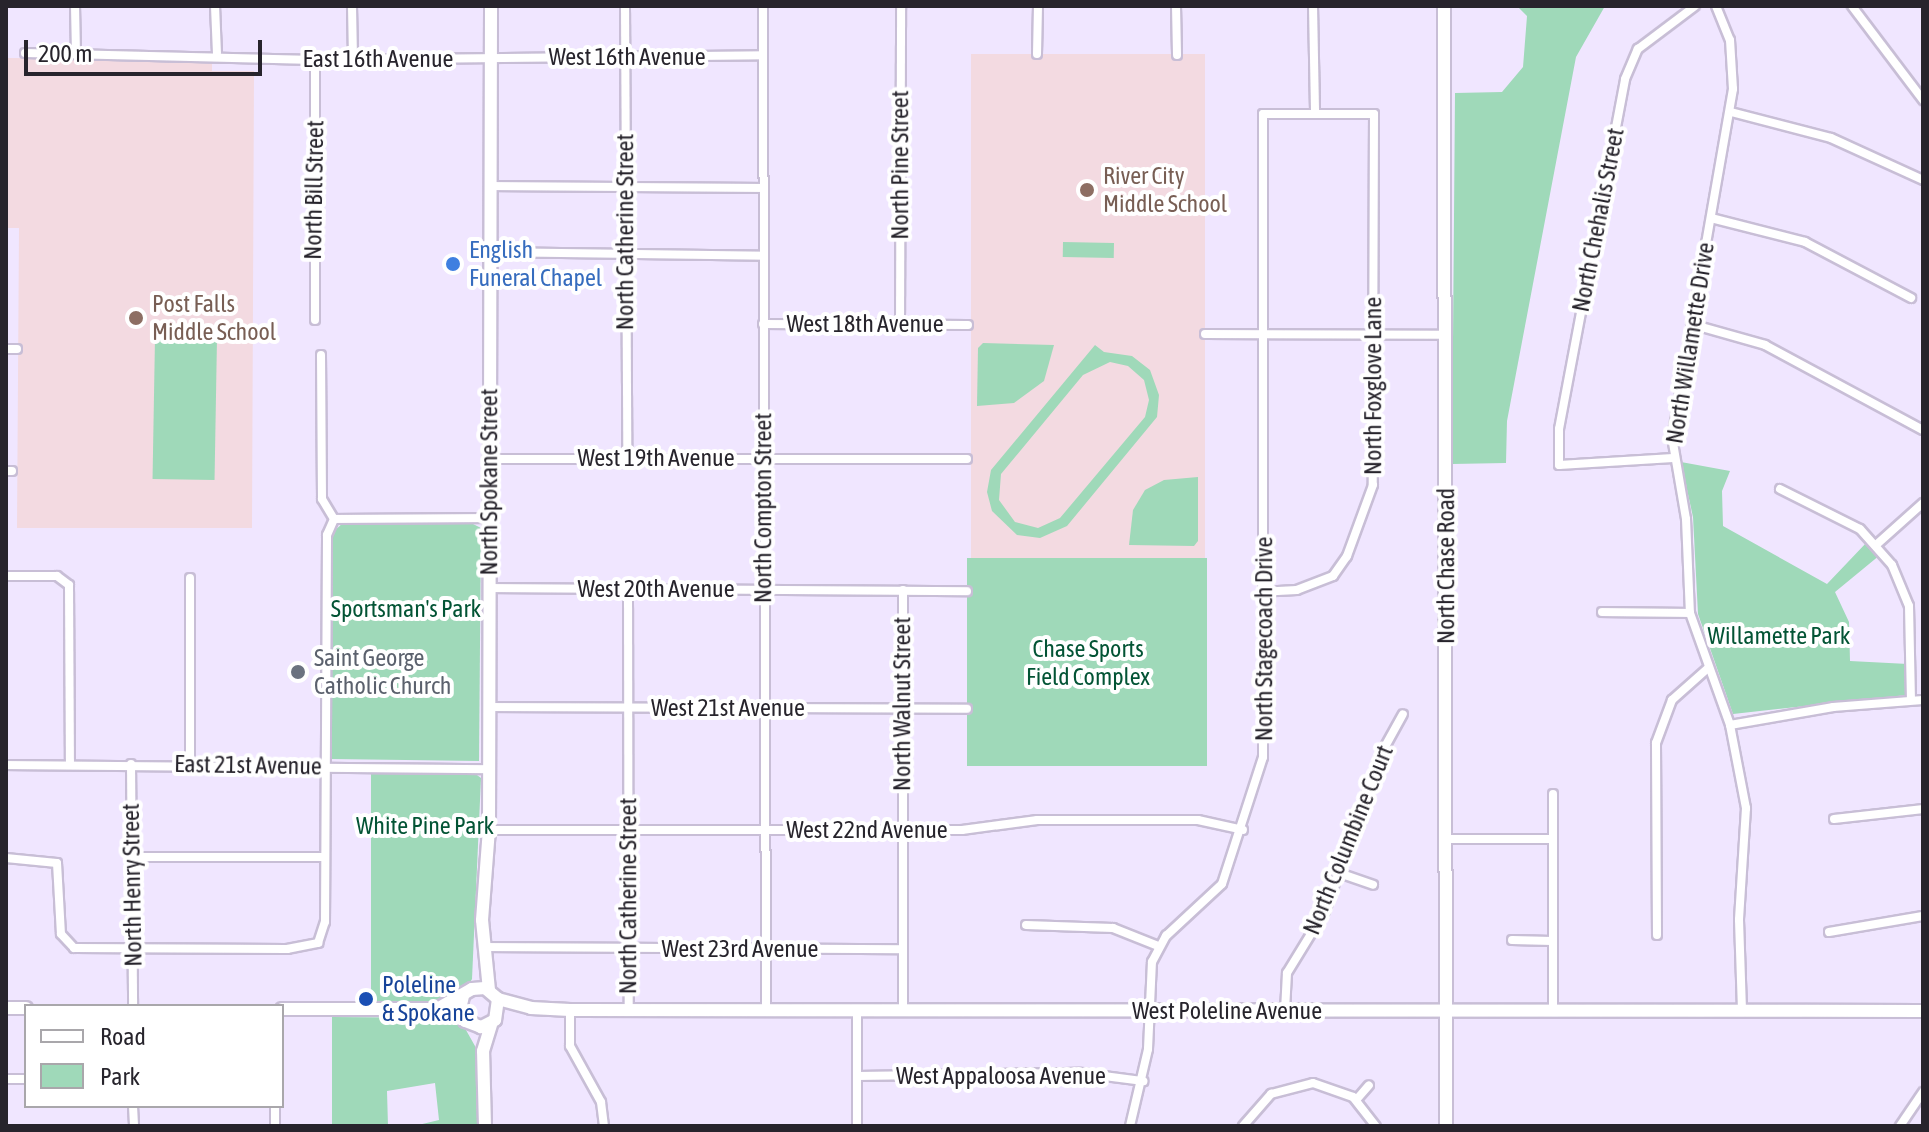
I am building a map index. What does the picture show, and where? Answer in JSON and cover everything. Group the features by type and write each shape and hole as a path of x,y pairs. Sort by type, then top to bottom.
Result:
{"street":[{"path":"75,6 76,53"},
{"path":"215,6 217,53"},
{"path":"352,6 353,59"},
{"name":"North Spokane Street","path":"466,1020 468,992 482,952 489,830 491,6"},
{"name":"North Catherine Street","path":"625,6 627,458"},
{"name":"North Compton Street","path":"763,6 766,1010"},
{"name":"North Pine Street","path":"900,324 901,6"},
{"path":"1037,54 1038,6"},
{"path":"1176,6 1177,55"},
{"path":"1313,6 1315,113"},
{"name":"North Chase Road","path":"1444,6 1446,1126"},
{"name":"North Chehalis Street","path":"1673,458 1559,465 1559,429 1625,79 1638,49 1695,6"},
{"name":"North Willamette Drive","path":"1716,6 1732,51 1731,112 1672,425 1673,458 1686,519 1690,613 1730,725 1746,808 1739,920 1742,1010"},
{"path":"1852,6 1923,100"},
{"name":"East 16th Avenue","path":"25,53 217,53 230,59 315,60 491,58"},
{"name":"West 16th Avenue","path":"491,58 763,55"},
{"name":"North Bill Street","path":"315,60 315,320"},
{"path":"1731,112 1831,138 1923,180"},
{"name":"North Foxglove Lane","path":"1263,592 1323,583 1347,556 1373,485 1374,114 1315,113"},
{"name":"North Stagecoach Drive","path":"1158,946 1222,884 1243,830 1263,757 1263,114 1315,113"},
{"path":"489,186 763,188"},
{"path":"1711,218 1805,242 1911,298"},
{"path":"490,252 763,256"},
{"name":"West 18th Avenue","path":"763,324 968,325"},
{"path":"1691,324 1765,345 1923,430"},
{"path":"1205,334 1445,335"},
{"path":"6,349 17,349"},
{"path":"321,355 322,499 334,519"},
{"name":"West 19th Avenue","path":"490,459 967,459"},
{"path":"1780,489 1837,515 1876,545 1903,584 1909,606 1911,700"},
{"path":"1876,545 1923,503"},
{"path":"334,519 490,518"},
{"path":"6,858 54,860 61,872 61,934 74,948 287,949 318,943 325,922 327,535 334,519"},
{"path":"6,576 57,576 67,582 70,765"},
{"path":"190,578 190,764"},
{"name":"West 20th Avenue","path":"489,588 967,591"},
{"name":"North Catherine Street","path":"628,589 629,1010"},
{"name":"North Walnut Street","path":"903,590 903,1010"},
{"path":"1602,612 1690,613"},
{"path":"1657,935 1656,743 1672,700 1708,668"},
{"path":"1730,725 1923,700"},
{"name":"West 21st Avenue","path":"489,707 967,709"},
{"name":"North Columbine Court","path":"1285,1011 1287,973 1311,938 1339,873 1382,752 1403,714"},
{"name":"North Henry Street","path":"131,764 133,1004"},
{"name":"East 21st Avenue","path":"6,765 190,764 489,769"},
{"path":"1553,794 1553,1009"},
{"path":"1834,819 1923,809"},
{"name":"West 22nd Avenue","path":"489,830 980,830 1025,821 1198,820 1243,830"},
{"path":"1445,839 1552,839"},
{"path":"131,857 325,857"},
{"path":"1339,873 1373,885"},
{"path":"1829,932 1923,916"},
{"path":"1026,925 1113,928 1158,946 1149,984 1143,1081 1130,1126"},
{"path":"1512,940 1552,941"},
{"name":"West 23rd Avenue","path":"482,952 630,948 902,949"},
{"name":"North Spokane Street","path":"482,952 494,994 494,1020"},
{"path":"284,1009 437,1009 468,992"},
{"name":"West Poleline Avenue","path":"468,992 494,994 531,1008 570,1010 1923,1011"},
{"name":"West Poleline Avenue","path":"437,1009 466,1020 494,1020 531,1008"},
{"path":"570,1010 570,1046 601,1102 604,1126"},
{"path":"857,1011 857,1126"},
{"path":"466,1020 483,1051"},
{"path":"485,1126 483,1051 494,1020"},
{"name":"West Appaloosa Avenue","path":"857,1076 1081,1073 1143,1081"},
{"path":"1243,1126 1265,1098 1292,1085 1328,1085 1357,1099 1376,1126"},
{"path":"1357,1099 1369,1085"},
{"path":"1900,1126 1923,1092"}],"shaded area":[{"name":"River City Middle School","path":"971,54 1205,54 1205,558 971,558"},
{"name":"Post Falls Middle School","path":"6,58 212,59 212,71 254,71 252,528 17,528 19,228 7,228"}],"green space":[{"path":"1517,6 1605,6 1576,57 1507,421 1506,463 1452,464 1455,93 1502,92 1523,67 1527,16"},
{"path":"1063,242 1114,243 1114,258 1063,257"},
{"path":"155,338 217,339 215,480 153,479"},
{"path":"983,343 1054,345 1044,381 1014,403 977,406 978,348"},
{"path":"1095,345 1104,352 1132,356 1150,370 1159,395 1157,417 1067,526 1040,538 1017,535 992,511 987,492 991,470","holes":["1110,362 1128,366 1144,380 1149,400 1145,417 1060,518 1038,528 1015,522 999,500 1001,474 1083,375"]},
{"name":"Willamette Park","path":"1681,462 1730,471 1722,491 1723,526 1827,584 1867,542 1880,555 1835,592 1849,622 1850,661 1908,664 1907,695 1733,714 1698,614 1693,517"},
{"path":"1198,477 1198,541 1194,546 1129,545 1133,510 1145,490 1164,480"},
{"name":"Sportsman's Park","path":"344,522 471,523 481,528 479,761 332,759 331,562 333,532"},
{"name":"Chase Sports Field Complex","path":"967,558 1207,558 1207,766 967,766"},
{"name":"White Pine Park","path":"371,771 473,772 481,778 472,979 467,988 443,1002 371,1001"},
{"path":"332,1017 451,1018 462,1023 475,1046 485,1126 414,1126 439,1120 435,1083 387,1091 388,1126 332,1126"}],"place":[{"name":"River City Middle School","path":"1087,190"},
{"name":"English Funeral Chapel","path":"453,264"},
{"name":"Post Falls Middle School","path":"136,318"},
{"name":"Saint George Catholic Church","path":"298,672"},
{"name":"Poleline & Spokane","path":"366,999"}]}
